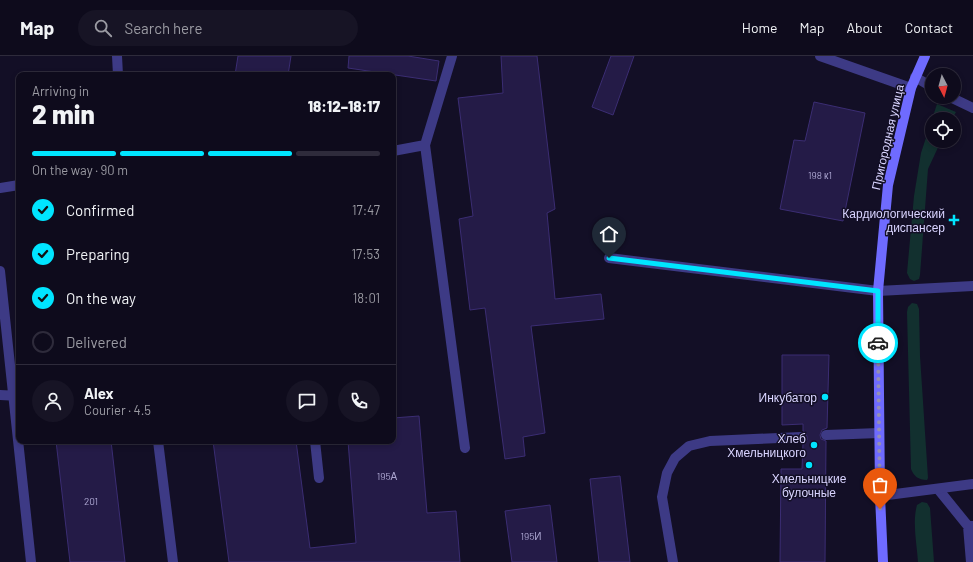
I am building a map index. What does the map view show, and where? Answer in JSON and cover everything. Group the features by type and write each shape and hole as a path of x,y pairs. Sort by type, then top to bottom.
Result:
{"street":[{"path":"117,56 118,72"},
{"path":"452,56 425,145 465,448"},
{"path":"820,56 911,88"},
{"name":"Пригородная улица","path":"883,562 880,496 878,291 888,185 911,88 925,56"},
{"path":"915,77 925,83"},
{"path":"961,102 973,108"},
{"path":"396,150 425,145"},
{"path":"0,188 16,185"},
{"path":"609,258 878,291 973,286"},
{"path":"0,271 16,396 0,395"},
{"path":"826,435 879,432"},
{"path":"673,562 662,496 667,473 675,458 689,446 710,441 801,437"},
{"path":"20,444 31,562"},
{"path":"158,444 173,562"},
{"path":"314,444 319,478"},
{"path":"880,496 973,484"},
{"path":"938,488 970,526 971,562"}],"green space":[{"path":"937,104 956,112 934,112"},
{"path":"925,141 925,148 938,148 928,169 920,275 919,279 914,281 910,279 907,273 914,196 921,153"},
{"path":"912,303 917,304 919,309 927,480 917,477 911,469 907,312 908,307"},
{"path":"922,502 927,503 930,508 934,562 918,562 915,519 917,505"}],"building":[{"path":"238,56 291,56 288,72 235,72"},
{"path":"349,56 408,56 439,61 436,81 396,75 396,72 375,72 348,68"},
{"path":"501,56 537,56 555,209 547,213 555,299 601,294 604,319 531,326 545,433 523,437 525,456 505,459 485,308 470,310 459,219 473,216 458,98 503,93"},
{"path":"611,56 634,56 613,115 592,107"},
{"path":"814,102 865,113 843,221 780,209 794,140 805,141"},
{"name":"Хлеб Хмельницкого","path":"782,355 829,355 827,428 822,430 820,435 821,439 826,441 825,562 780,562 781,469 802,469 803,443 807,440 806,433 803,431 803,424 782,425"},
{"path":"419,416 427,513 456,511 460,562 229,562 213,444 296,444 310,548 356,543 348,444 396,444 396,418"},
{"path":"56,444 111,444 125,562 70,562"},
{"path":"620,476 630,562 599,562 590,479"},
{"path":"550,505 557,562 512,562 505,511"}],"way so far":[{"path":"878,343 880,509"}],"place":[{"name":"Кардиологический диспансер","path":"954,220"},
{"name":"Инкубатор","path":"825,397"},
{"name":"Хлеб Хмельницкого","path":"814,445"},
{"name":"Хмельницкие булочные","path":"809,465"}],"route":[{"path":"609,258 878,291 878,343"}]}
